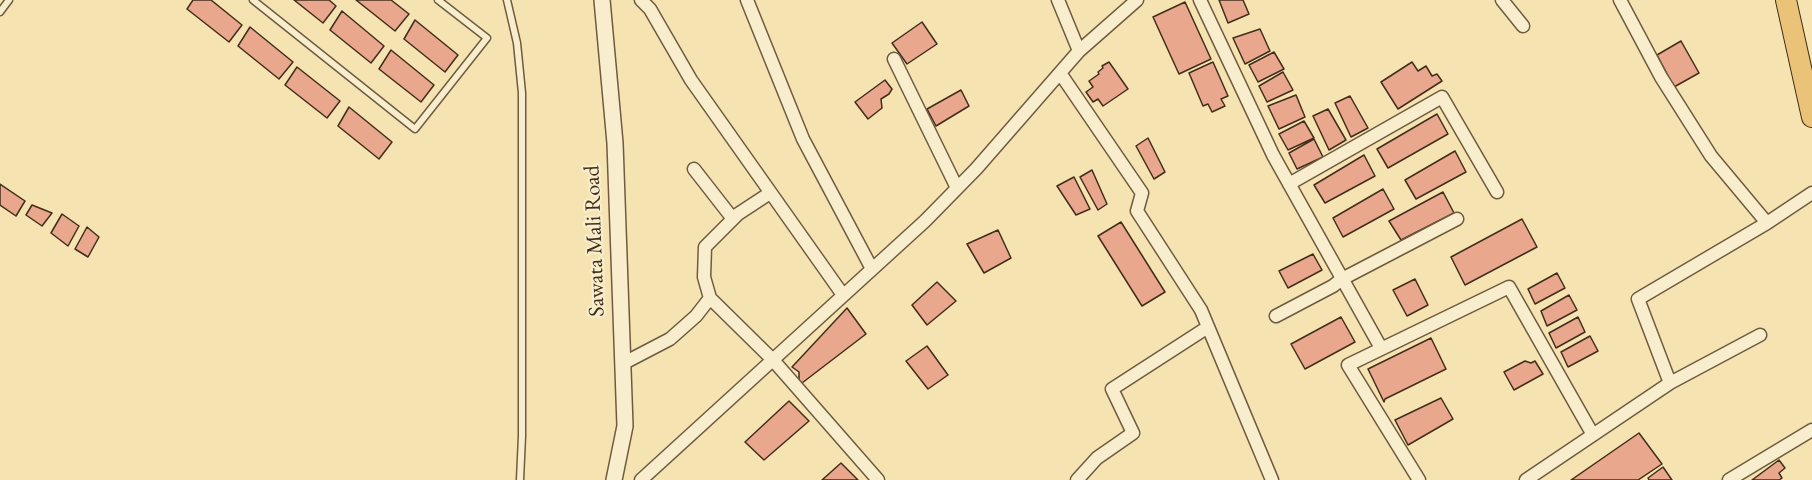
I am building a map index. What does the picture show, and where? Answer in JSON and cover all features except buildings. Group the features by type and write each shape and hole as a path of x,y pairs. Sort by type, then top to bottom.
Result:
{"main road":[{"path":"1786,0 1812,117"}],"street":[{"name":"Sawata Mali Road","path":"602,0 615,142 625,426 614,480"},
{"path":"641,0 650,9 691,80 843,296"},
{"path":"747,0 803,139 872,269"},
{"path":"1058,0 1079,51"},
{"path":"641,480 925,221 957,189 1079,51 1137,0"},
{"path":"1200,0 1273,155 1381,348"},
{"path":"1502,0 1523,26"},
{"path":"1620,0 1661,78 1711,156 1767,223"},
{"path":"894,59 957,189"},
{"path":"1060,73 1142,193 1137,211 1201,310 1272,480"},
{"path":"1289,184 1442,97 1497,192"},
{"path":"694,169 733,219"},
{"path":"770,193 733,219 705,247 704,277 710,298 773,360 879,480"},
{"path":"1670,383 1638,299 1767,223 1812,193"},
{"path":"1276,316 1457,219"},
{"path":"1419,480 1348,365 1509,287 1593,435"},
{"path":"622,364 670,339 696,316 710,298"},
{"path":"1077,480 1097,458 1133,433 1112,389 1208,327"},
{"path":"1526,480 1670,383 1760,335"},
{"path":"1729,480 1812,430"}],"lane":[{"path":"0,12 9,0"},
{"path":"253,0 415,129 487,38 438,0"},
{"path":"507,0 517,43 522,93 520,480"}]}
